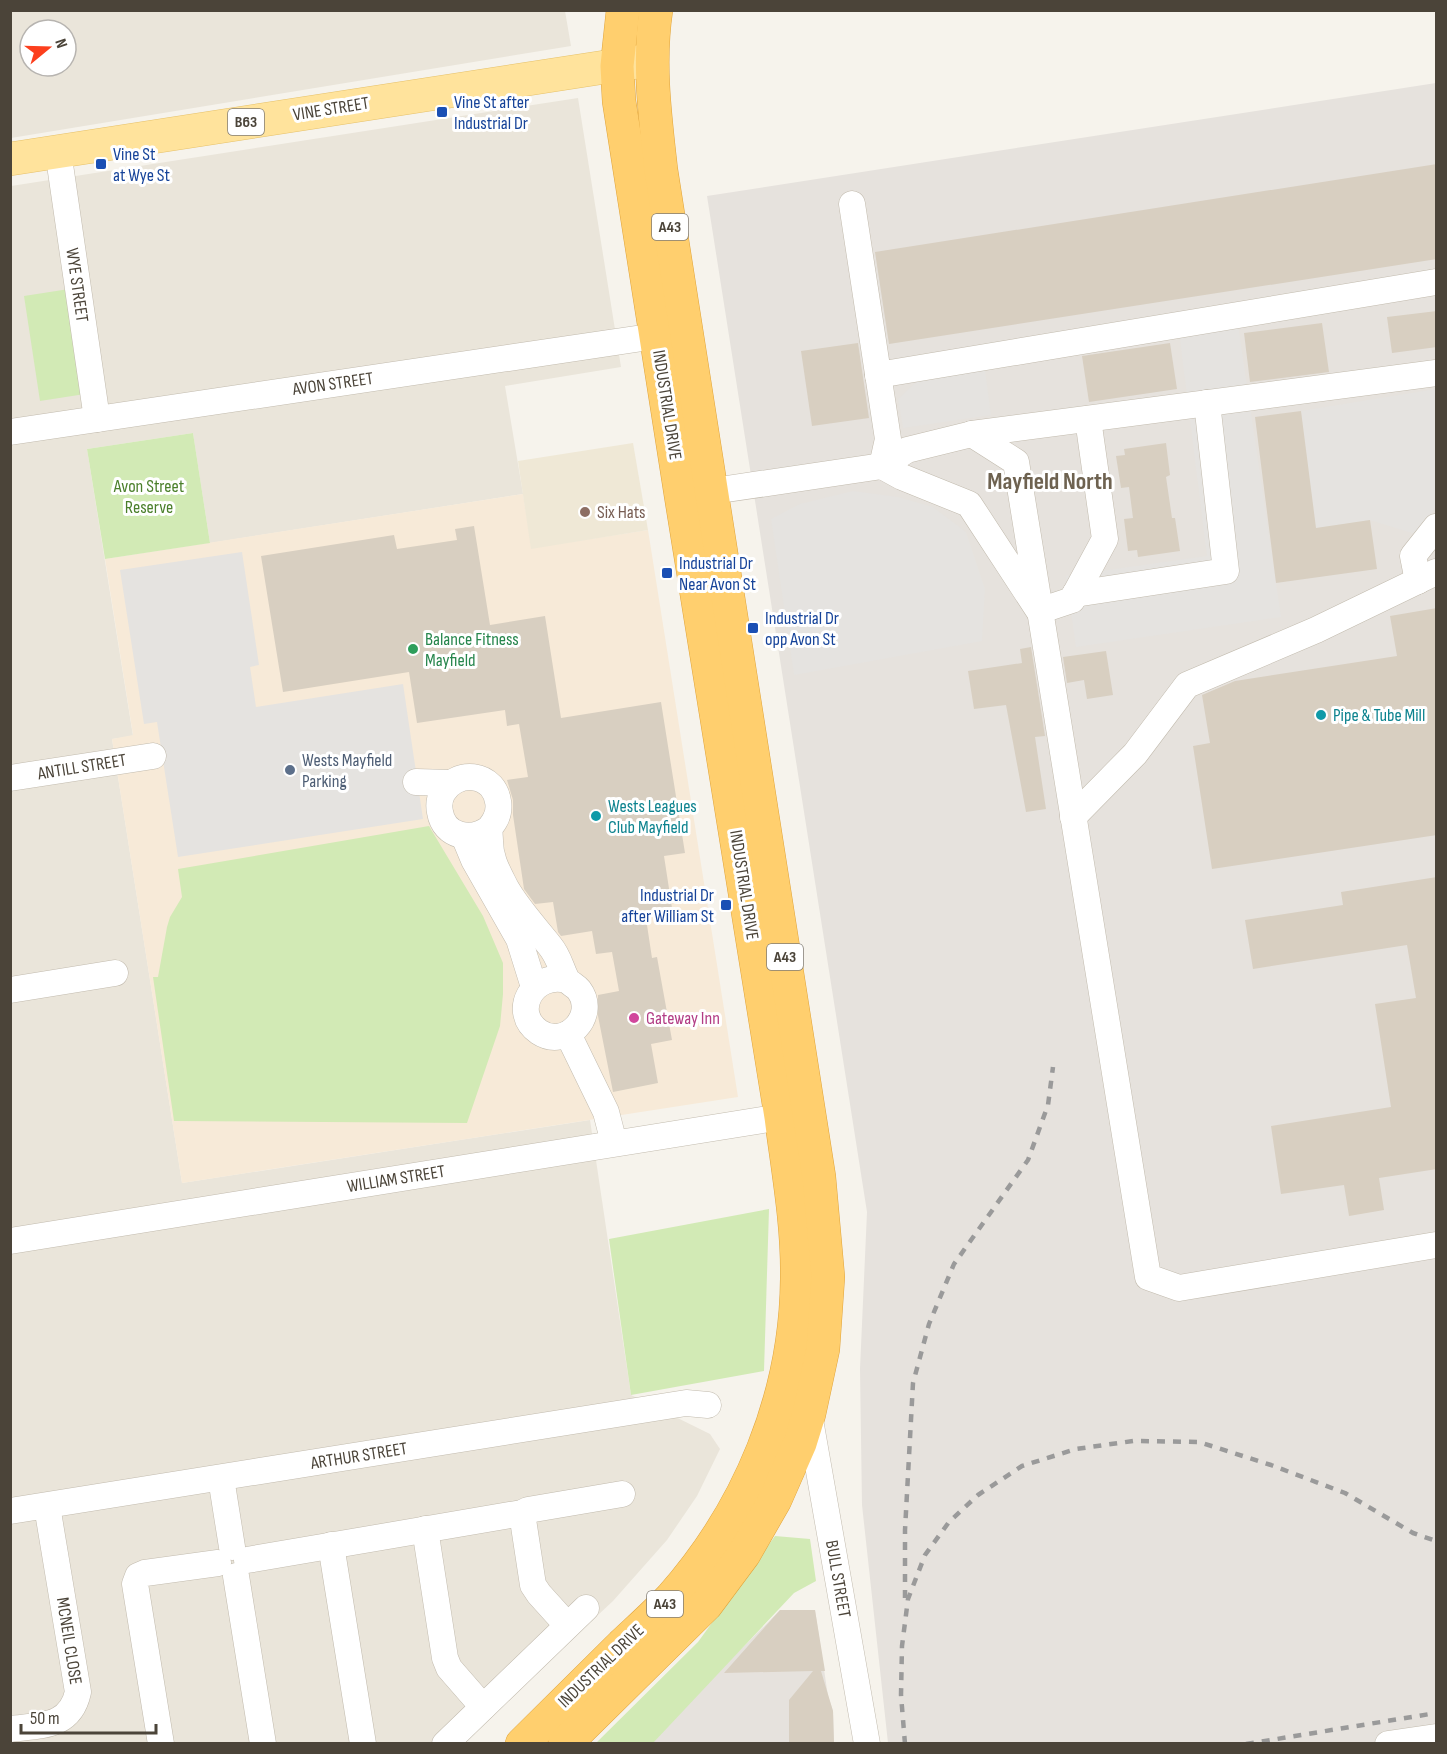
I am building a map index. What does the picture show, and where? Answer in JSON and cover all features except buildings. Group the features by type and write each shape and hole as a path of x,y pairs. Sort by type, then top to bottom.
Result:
{"highway":[{"name":"INDUSTRIAL DRIVE","path":"522,1743 671,1598 710,1549 744,1494 769,1436 779,1405 792,1343 797,1279 810,1246 819,1177 696,493 656,336 619,101 617,66 623,10"},
{"name":"INDUSTRIAL DRIVE","path":"565,1743 706,1605 737,1563 776,1500 800,1443 809,1414 823,1349 828,1277 794,1214 696,493 652,98 651,60 656,10"}],"main road":[{"name":"VINE STREET","path":"10,159 651,60"}],"street":[{"name":"WYE STREET","path":"58,151 97,419"},
{"path":"852,204 888,439 882,466"},
{"path":"878,375 1437,282"},
{"name":"AVON STREET","path":"10,432 656,336"},
{"path":"696,493 882,466 907,450 972,434 1437,373"},
{"path":"1075,594 1226,571 1207,404"},
{"path":"1039,611 1072,600 1105,539 1088,419"},
{"path":"972,434 1016,462 1148,1277 1179,1288 1437,1245"},
{"path":"882,466 902,477 969,504 1039,611"},
{"path":"1073,817 1135,754 1187,685 1316,630 1427,577 1413,556 1437,526"},
{"name":"ANTILL STREET","path":"10,778 153,756"},
{"path":"471,777 482,780 497,796 499,808 490,828 478,835 464,836 453,832 445,824 431,792 460,778 471,777"},
{"path":"490,828 494,865 509,894 561,962 567,980 580,992 585,1010 581,1022 568,1034 552,1037 544,1035 532,1025 528,1018 527,1002 534,987 549,979 567,980"},
{"path":"464,836 474,860 519,939 534,987"},
{"path":"10,990 115,973"},
{"path":"568,1034 606,1112 614,1143"},
{"name":"WILLIAM STREET","path":"10,1241 781,1117"},
{"name":"ARTHUR STREET","path":"10,1511 686,1403 708,1405"},
{"name":"BULL STREET","path":"809,1414 867,1743"},
{"path":"221,1478 263,1743"},
{"path":"161,1743 135,1584 138,1576 145,1573 233,1561 522,1513 528,1510 622,1494"},
{"name":"MCNEIL CLOSE","path":"10,1729 53,1723 63,1718 76,1703 78,1692 47,1506"},
{"path":"522,1513 533,1585 538,1594 567,1625"},
{"path":"425,1529 445,1658 449,1668 483,1707"},
{"path":"331,1545 363,1743"},
{"path":"445,1743 586,1608"},
{"path":"1396,1743 1437,1737"}],"shaded area":[{"path":"11,11 565,11 571,46 11,138"},
{"path":"1436,83 1436,1743 888,1743 862,1505 860,1369 867,1212 707,196"},
{"path":"578,98 621,367 505,386 523,494 210,543 193,433 87,449 133,736 112,739 182,1183 590,1120 631,1395 710,1434 720,1449 697,1496 667,1540 613,1601 461,1743 11,1744 11,186"},
{"path":"1237,318 1281,617 1076,647 1066,576 1207,556 1178,323"},
{"path":"984,362 991,415 903,428 898,399 928,371"},
{"path":"1436,389 1436,507 1415,534 1370,520 1316,528 1301,411"},
{"name":"Six Hats","path":"633,443 648,530 531,549 518,461"},
{"path":"853,491 898,497 933,507 966,532 985,589 982,641 794,675 771,519 800,504"},
{"path":"523,494 532,548 648,530 738,1097 182,1183 112,739 133,735 105,559"},
{"name":"Wests Mayfield Parking","path":"242,552 259,665 250,667 256,707 403,684 423,819 178,857 157,722 144,724 120,570"},
{"path":"780,1610 815,1610 828,1696 833,1711 834,1743 647,1744"}],"green space":[{"path":"69,289 85,394 40,401 24,296"},
{"name":"Avon Street Reserve","path":"193,433 210,543 105,559 87,449"},
{"path":"429,826 483,916 503,963 500,1026 467,1123 174,1121 153,977 158,977 170,917 182,897 178,869"},
{"path":"769,1209 764,1371 631,1395 609,1239"},
{"path":"775,1536 810,1539 816,1581 794,1593 653,1743 595,1744 698,1642"}],"railway":[{"path":"905,1598 905,1530 913,1383 929,1324 954,1264 1028,1160 1048,1105 1053,1067"},
{"path":"905,1744 901,1695 902,1646 908,1599 925,1555 949,1522 978,1495 1022,1466 1076,1449 1133,1441 1199,1442 1271,1465 1345,1493 1413,1533 1436,1541"},
{"path":"1246,1744 1436,1713"}],"place":[{"name":"Vine St after Industrial Dr","path":"442,112"},
{"name":"Vine St at Wye St","path":"101,164"},
{"name":"Six Hats","path":"585,512"},
{"name":"Industrial Dr Near Avon St","path":"667,573"},
{"name":"Industrial Dr opp Avon St","path":"753,628"},
{"name":"Balance Fitness Mayfield","path":"413,649"},
{"name":"Pipe & Tube Mill","path":"1321,715"},
{"name":"Wests Mayfield Parking","path":"290,770"},
{"name":"Wests Leagues Club Mayfield","path":"596,816"},
{"name":"Industrial Dr after William St","path":"726,905"},
{"name":"Gateway Inn","path":"634,1018"}],"district":[{"name":"Mayfield North","path":"1050,481"}]}
